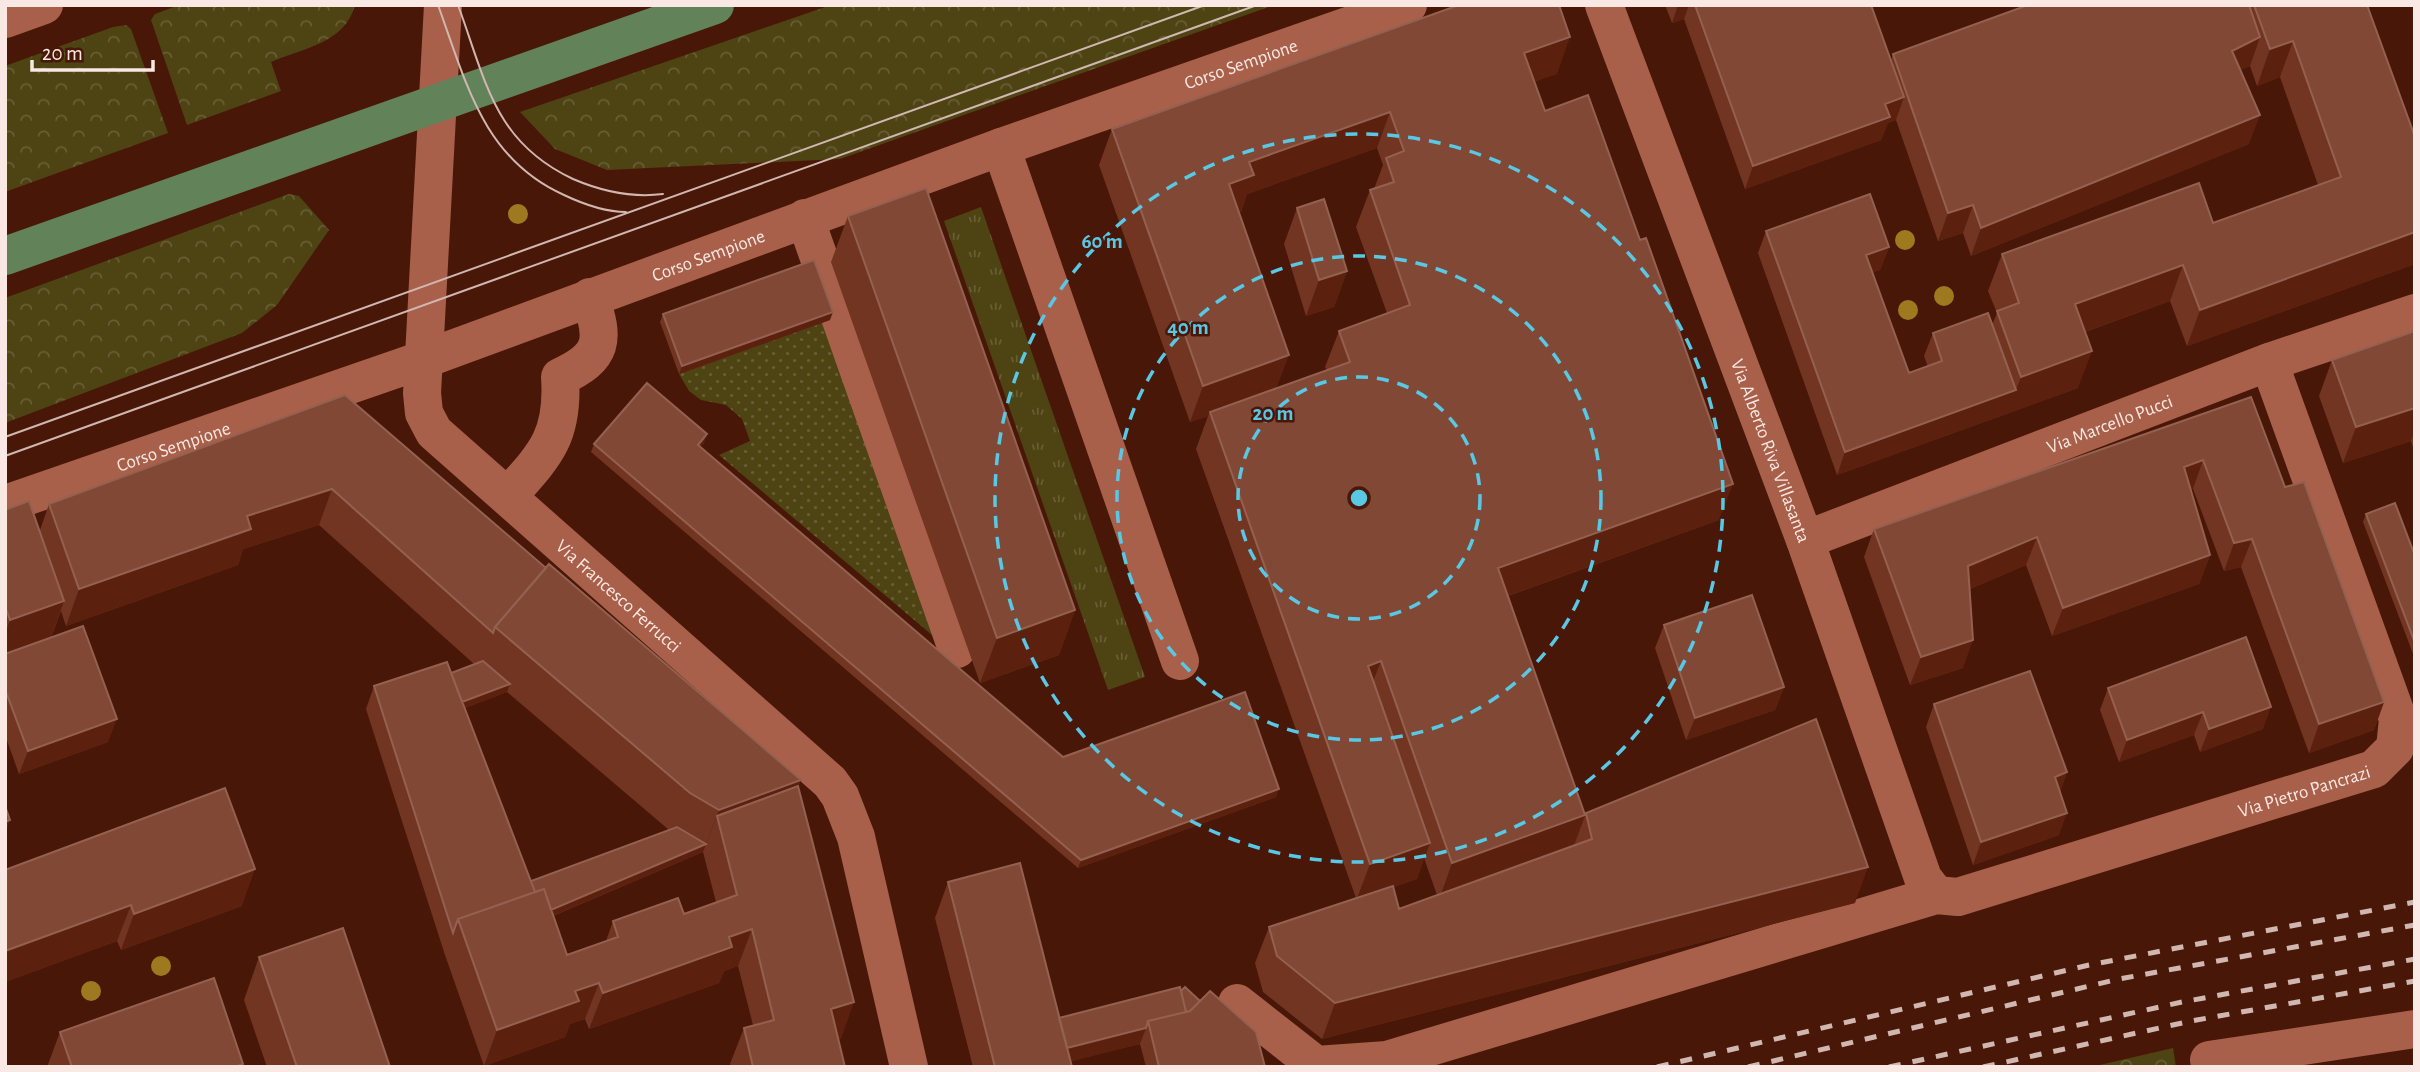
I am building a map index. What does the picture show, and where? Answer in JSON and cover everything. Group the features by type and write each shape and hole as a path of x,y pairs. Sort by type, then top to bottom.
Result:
{"main road":[{"path":"5,256 715,5"}],"street":[{"path":"5,19 44,5"},
{"name":"Via Francesco Ferrucci","path":"443,5 422,393 424,413 434,432 830,782 844,805 856,837 909,1067"},
{"name":"Corso Sempione","path":"5,504 425,359 1001,146 1408,5"},
{"name":"Via Alberto Riva Villasanta","path":"1604,5 1805,540 1923,877 1936,895"},
{"path":"1001,146 1180,662"},
{"path":"805,218 957,649"},
{"path":"508,496 540,460 557,430 562,403 559,377 581,367 595,352 600,327 590,297"},
{"name":"Via Marcello Pucci","path":"1805,540 2269,362 2415,313"},
{"name":"Via Pietro Pancrazi","path":"1237,1003 1316,1065 1387,1060 1936,895 1958,897 2374,769 2395,748 2398,719 2269,362"},
{"path":"2209,1060 2415,1029"}],"green space":[{"path":"179,5 355,5 350,18 333,36 271,62 281,91 187,125 151,20 155,14"},
{"path":"831,5 1274,5 840,159 607,170 555,149 520,112"},
{"path":"126,25 131,29 168,133 5,192 5,66 113,27"},
{"path":"289,194 299,196 329,230 277,305 242,333 5,423 5,298"},
{"path":"981,207 1145,677 1108,690 944,221"},
{"path":"830,320 945,646 719,455 750,441 742,419 726,405 701,400 689,391 679,374"},
{"path":"2173,1048 2176,1067 2091,1067"}],"building":[{"path":"1459,5 1559,5 1570,37 1524,53 1545,111 1588,95 1640,240 1646,238 1733,484 1498,568 1585,815 1452,863 1381,661 1368,666 1430,843 1370,864 1210,412 1350,362 1339,331 1410,305 1370,190 1394,182 1386,158 1404,151 1390,112 1249,162 1254,175 1229,184 1289,355 1203,386 1112,129"},
{"path":"1695,5 1871,5 1904,97 1885,104 1890,117 1753,166"},
{"path":"2028,5 2249,5 2260,37 2232,51 2260,115 1981,228 1973,205 1948,213 1893,54"},
{"path":"2254,5 2367,5 2415,137 2415,232 2200,310 2183,265 2075,304 2092,351 2021,377 1997,311 2019,303 2002,254 2199,183 2213,223 2341,177 2293,41 2270,49"},
{"path":"926,188 1075,610 997,638 848,216"},
{"path":"1870,194 1889,247 1866,255 1909,373 1942,361 1933,333 1988,313 2016,390 1845,452 1766,231"},
{"path":"1324,199 1347,271 1319,280 1297,208"},
{"path":"814,260 833,312 682,366 663,314"},
{"path":"2415,331 2415,408 2356,427 2332,360"},
{"path":"647,383 707,434 698,445 1063,757 1245,692 1279,789 1081,860 594,444"},
{"path":"345,395 546,568 495,627 493,633 332,489 247,516 251,529 79,589 49,504"},
{"path":"2251,397 2285,487 2304,482 2384,702 2319,724 2252,539 2234,543 2203,460 2184,467 2210,555 2063,608 2037,537 1968,566 1973,640 1921,657 1874,529"},
{"path":"29,501 64,601 10,620 5,606 5,510"},
{"path":"2395,503 2415,556 2415,643 2366,514"},
{"path":"549,564 801,780 719,810 690,793 495,627"},
{"path":"1752,595 1784,687 1695,718 1664,625"},
{"path":"83,626 117,719 28,751 5,689 5,654"},
{"path":"2246,637 2271,707 2209,729 2203,712 2127,740 2108,688"},
{"path":"483,661 510,684 462,702 451,673"},
{"path":"447,662 535,892 458,919 453,933 374,686"},
{"path":"2030,671 2067,772 2055,777 2067,813 1981,842 1934,704"},
{"path":"1816,719 1868,867 1335,1003 1277,956 1269,927 1393,886 1399,909 1592,839 1586,813"},
{"path":"798,786 854,1002 831,1009 845,1067 753,1067 744,1028 774,1020 752,929 729,937 732,947 603,993 599,983 575,991 579,1001 497,1030 458,919 544,889 567,955 618,937 613,921 678,898 684,914 737,895 717,816"},
{"path":"225,788 255,869 134,914 131,905 5,951 5,870"},
{"path":"5,806 10,820 5,822"},
{"path":"677,827 706,844 551,910 544,889 535,892 531,881"},
{"path":"1020,863 1072,1067 995,1067 948,882"},
{"path":"343,928 390,1067 297,1067 259,957"},
{"path":"214,978 243,1064 235,1067 72,1067 60,1032"},
{"path":"1180,987 1186,1012 1148,1021 1146,1028 1067,1048 1059,1018"},
{"path":"1185,987 1200,1001 1186,1012 1181,991"},
{"path":"1210,991 1256,1032 1265,1067 1159,1067 1148,1021 1190,1011"}],"tram line":[{"path":"438,5 458,62 481,115 514,161 536,180 571,198 602,209 626,212"},
{"path":"458,5 496,107 509,128 526,147 547,164 584,183 628,194 663,194"},
{"path":"5,437 1205,5"},
{"path":"5,456 1257,5"}],"railway":[{"path":"1657,1067 2089,965 2415,902"},
{"path":"1748,1067 2119,979 2415,925"},
{"path":"1889,1067 2182,1002 2415,959"},
{"path":"1983,1067 2191,1021 2415,981"}]}
